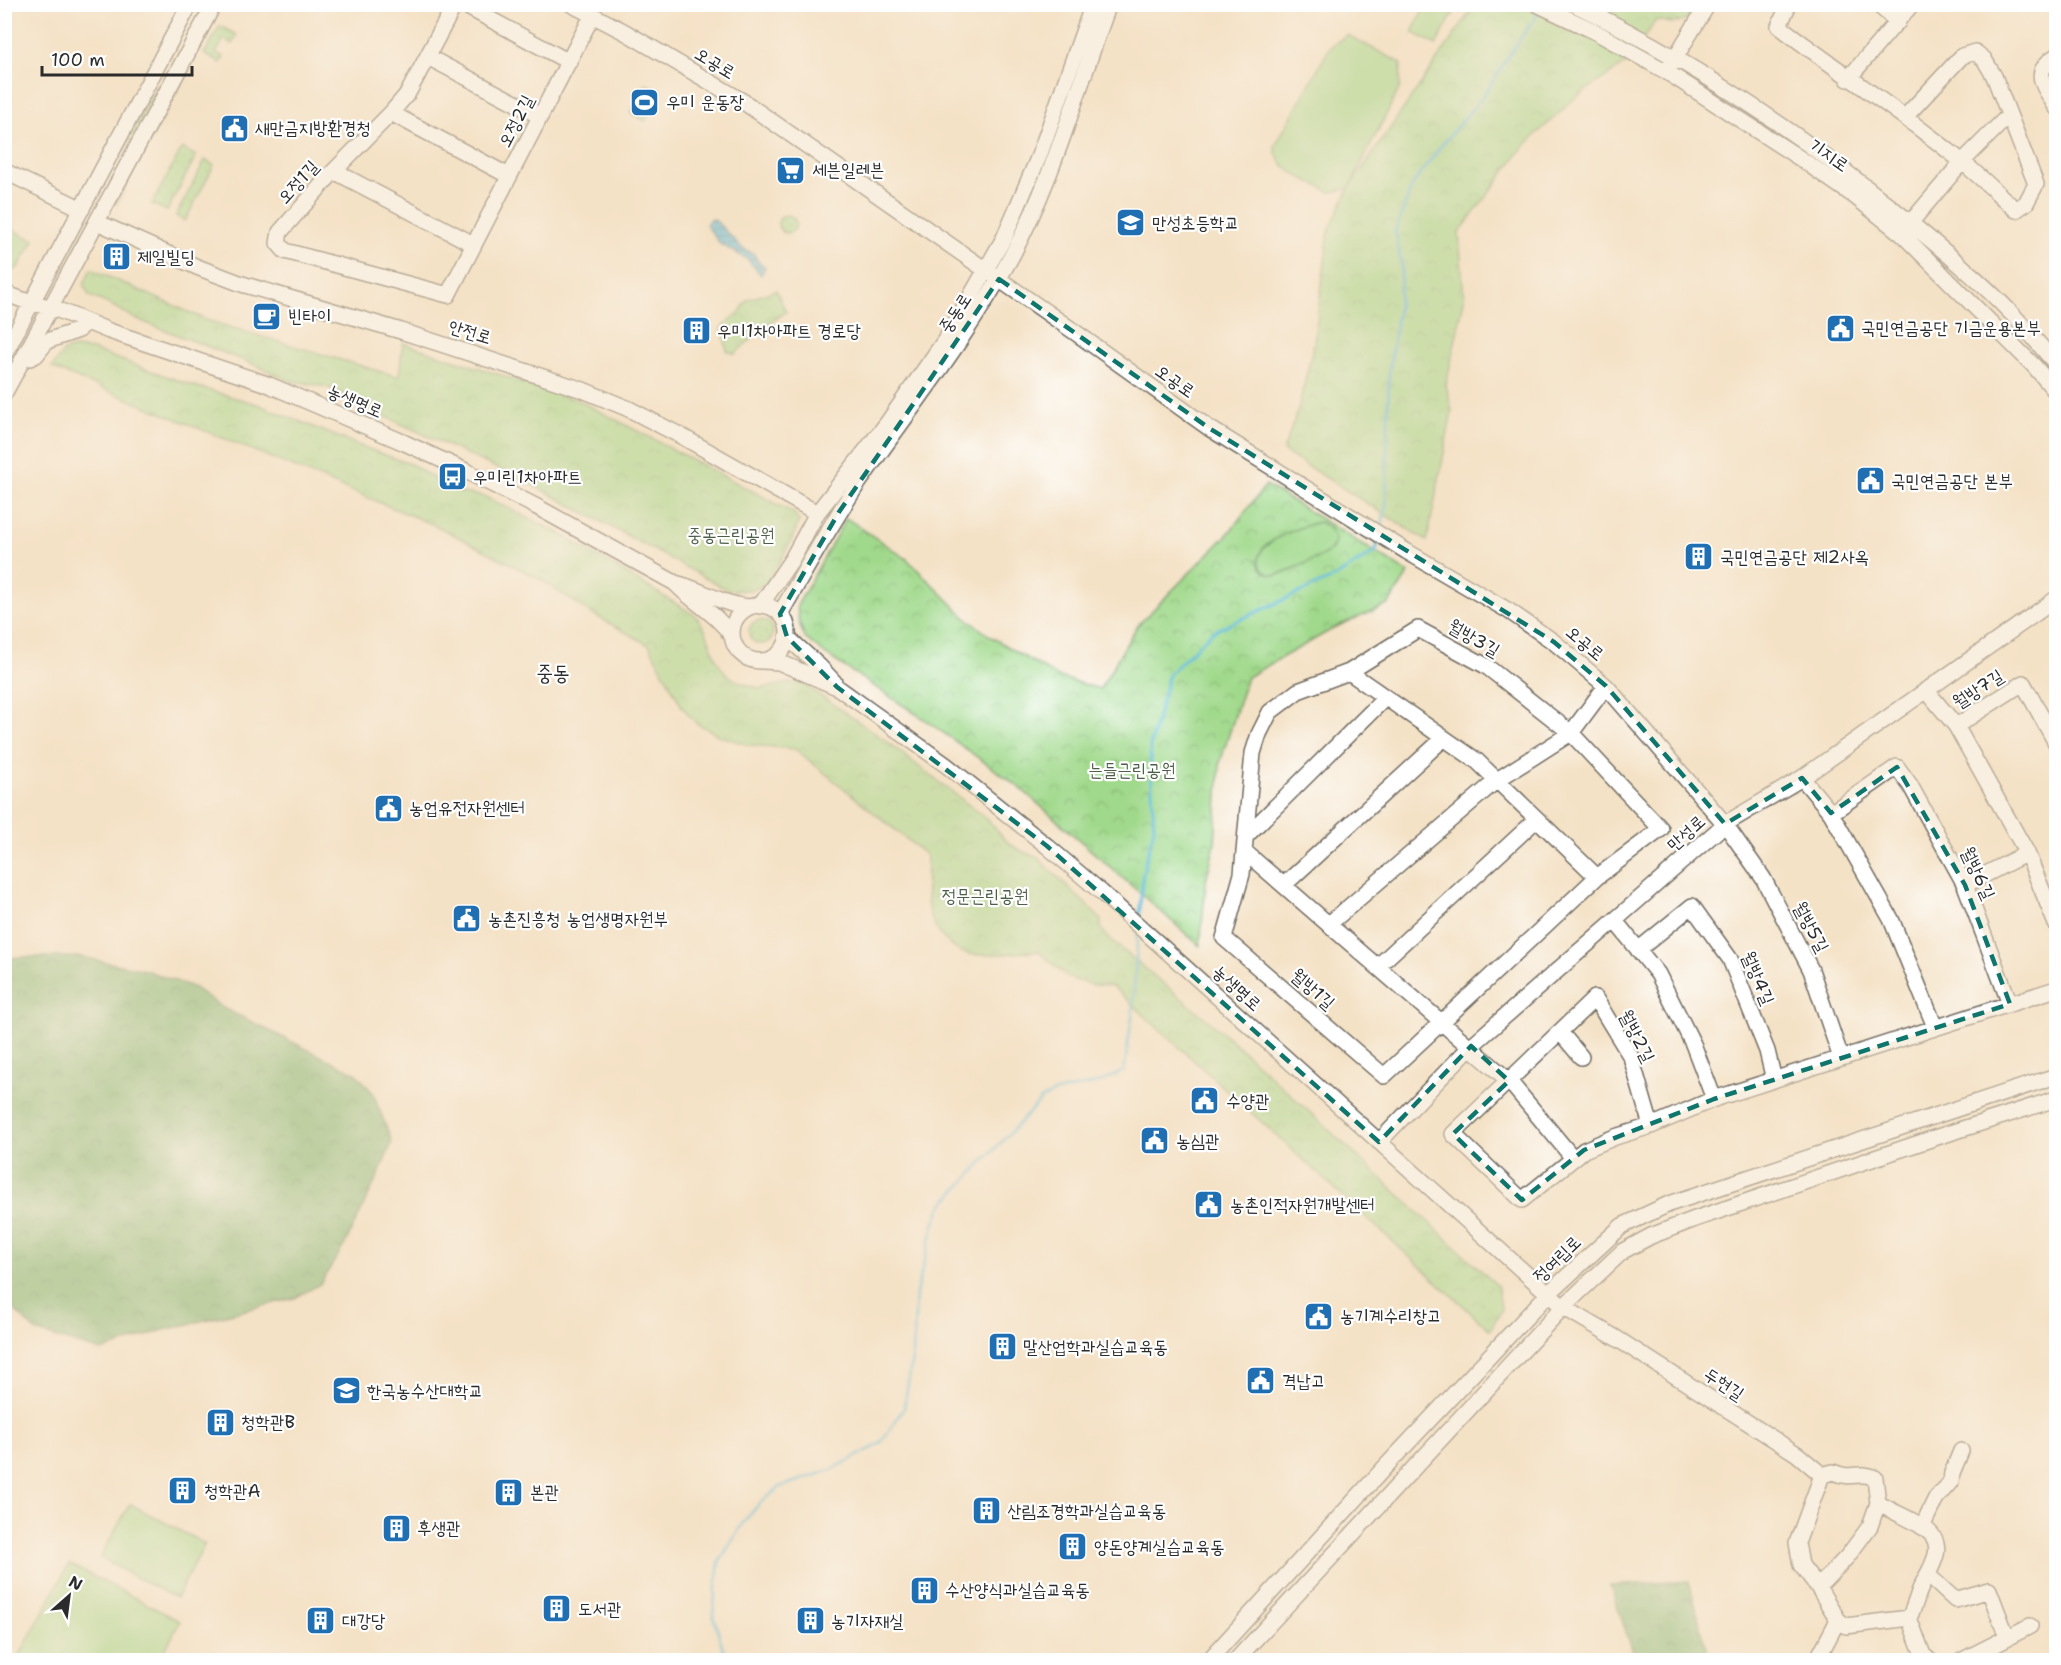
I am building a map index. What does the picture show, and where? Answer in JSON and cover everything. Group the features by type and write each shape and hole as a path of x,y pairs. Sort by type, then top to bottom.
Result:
{"street":[{"path":"4,355 190,4"},
{"path":"4,394 214,4"},
{"name":"오정1길","path":"448,295 285,251 278,243 280,232 408,93 455,4"},
{"path":"462,4 569,62"},
{"name":"오공로","path":"571,4 626,32 744,102 1209,428 1509,611 1554,642 1606,686 1725,824"},
{"name":"중동로","path":"754,607 792,560 817,513 912,388 948,336 1011,225 1093,4"},
{"name":"중동로","path":"780,614 839,513 938,374 999,279 1026,226 1057,154 1109,4"},
{"name":"기지로","path":"1538,4 1631,43 1676,57 1770,117 1867,188 2056,392"},
{"name":"기지로","path":"1574,4 1631,43 1667,72 1906,229 1940,247 2010,312 2056,364"},
{"path":"1667,72 1708,4"},
{"path":"1789,4 1779,26 1848,79 1905,117 1962,162 2016,210 2026,202 2036,184 1994,76 1984,59 1975,52 1962,56 1905,117"},
{"path":"1877,4 1898,22"},
{"path":"1848,79 1912,4"},
{"name":"오정2길","path":"448,295 592,16"},
{"path":"2056,56 2045,64 2041,71 2041,80 2056,107"},
{"path":"428,57 540,116"},
{"path":"391,113 509,176"},
{"path":"1906,229 1962,162 2008,116"},
{"path":"4,171 82,209"},
{"path":"334,171 473,244"},
{"name":"안전로","path":"97,222 242,285 401,331 583,390 629,409 683,437 817,513"},
{"name":"농생명로","path":"4,293 31,303 51,307 109,331 267,384 405,443 537,507 675,583"},
{"path":"20,365 36,355 46,341 79,330 84,321"},
{"path":"675,583 693,587 722,602 774,609 785,621 788,637 819,666 837,687"},
{"path":"675,583 688,597 705,606 722,622 732,636 738,652 746,657 779,662 837,687"},
{"name":"만성로","path":"1379,1142 1471,1046 1725,824 1802,778 1926,690 2054,606"},
{"path":"732,636 733,626 740,613 754,607"},
{"name":"월방3길","path":"1270,712 1298,691 1349,672 1418,629 1486,666 1571,733 1661,829 1597,877 1523,946"},
{"path":"763,661 780,653 788,637"},
{"path":"1349,672 1477,761 1597,877"},
{"name":"월방7길","path":"1956,726 2023,683 2056,743"},
{"path":"1329,924 1497,780 1571,733 1606,686"},
{"name":"농생명로","path":"837,687 946,765 1047,846 1162,946 1548,1294 1563,1307 1601,1330"},
{"name":"월방7길","path":"1926,690 1956,726 2027,853 2056,924"},
{"path":"1385,698 1314,768 1245,843 1284,885 1509,1081 1573,1158"},
{"name":"월방1길","path":"1270,712 1253,753 1242,874 1224,938 1384,1076 1523,946"},
{"path":"1284,885 1444,738"},
{"name":"월방6길","path":"1832,813 1897,767 1910,785 1965,885 2010,1004"},
{"path":"1802,778 1832,813 1891,919 1935,1027"},
{"path":"1378,966 1537,819"},
{"name":"월방5길","path":"1725,824 1763,878 1811,970 1841,1058"},
{"path":"1965,885 2027,853"},
{"name":"월방4길","path":"1638,950 1692,906 1730,959 1767,1051 1774,1080"},
{"path":"1615,921 1658,974 1693,1044 1714,1099"},
{"path":"1651,1126 1714,1099 2056,989"},
{"name":"월방2길","path":"1595,998 1630,1057 1651,1126 1584,1150 1522,1200 1454,1134 1560,1032 1595,998"},
{"path":"1560,1032 1581,1057"},
{"name":"정여립로","path":"1216,1658 1378,1474 1548,1294 1622,1226 1668,1204 2056,1076"},
{"path":"1236,1660 1563,1307 1623,1251 1651,1236 1695,1219 2056,1099"},
{"name":"두현길","path":"1601,1330 1797,1454 1822,1476"},
{"path":"1922,1527 1936,1498 1951,1481 1961,1451"},
{"path":"1818,1587 1847,1557 1870,1526 1878,1503 1875,1478 1866,1474 1845,1478 1833,1472 1822,1476 1797,1544 1802,1565 1838,1620 1846,1626 1909,1618"},
{"path":"1878,1503 1933,1535 1937,1548 1935,1562 1920,1590 1909,1618 1923,1654 1929,1660"},
{"path":"1929,1575 1955,1600 1989,1590 2007,1637"},
{"path":"1816,1660 1838,1620"},
{"path":"1963,1660 2030,1626"}],"highlighted area":[{"path":"999,279 1209,428 1554,642 1606,686 1725,824 1802,778 1831,813 1897,767 1965,885 2010,1004 1714,1099 1584,1150 1522,1200 1453,1134 1509,1081 1471,1046 1379,1142 1047,846 837,687 787,637 780,614 839,512"}],"green space":[{"path":"1426,5 1458,5 1436,45 1412,32"},
{"path":"1475,5 1696,5 1686,21 1671,23 1656,20 1628,62 1576,97 1524,146 1459,233 1464,300 1446,385 1452,411 1427,541 1283,451 1298,410 1314,343 1329,231 1349,188"},
{"path":"220,26 237,35 232,44 224,39 216,53 224,57 220,63 204,54"},
{"path":"1347,35 1401,63 1400,87 1349,188 1331,192 1287,168 1276,154 1275,146 1330,47"},
{"path":"188,71 116,204 115,203"},
{"name":"우미 운동장","path":"646,83 661,92 645,121 630,113"},
{"path":"157,85 159,86 122,155 119,154"},
{"path":"182,148 196,156 167,211 152,204"},
{"path":"205,160 214,165 185,221 176,216"},
{"path":"783,215 791,215 796,220 794,231 783,233 778,228 778,220"},
{"path":"5,226 34,240 18,268 5,274"},
{"name":"중동근린공원","path":"91,269 209,321 399,377 403,343 580,401 794,513 799,521 790,544 763,585 749,590 728,590 537,487 367,408 359,401 327,387 288,380 253,364 136,319 89,296 84,284"},
{"path":"776,290 786,312 766,325 735,354 727,351 722,327 740,312 747,300"},
{"name":"정문근린공원","path":"74,348 93,350 191,385 257,404 413,465 442,484 462,493 483,496 559,533 695,615 707,634 718,663 733,679 759,688 794,683 805,685 882,738 987,819 1013,846 1036,856 1101,919 1101,929 1112,941 1228,1037 1498,1286 1501,1310 1490,1330 1112,986 1093,985 1069,978 1038,951 975,955 954,948 937,929 930,914 926,855 795,749 749,745 720,736 696,723 682,707 649,645 591,613 540,579 439,527 52,368 64,351"},
{"name":"는들근린공원","path":"1266,485 1409,573 1388,605 1340,625 1247,677 1220,763 1215,844 1206,880 1200,946 1019,787 924,719 825,654 805,638 799,622 797,606 846,518 907,559 965,617 991,637 1058,677 1100,689 1137,626 1228,534"},
{"path":"1319,522 1333,534 1334,543 1329,551 1276,575 1263,570 1259,558 1262,550 1270,543 1301,527"},
{"path":"761,620 770,623 773,632 770,641 761,644 752,641 749,632 752,623"},
{"path":"81,957 145,970 195,988 223,1008 356,1073 373,1093 392,1142 344,1246 320,1284 295,1298 164,1330 101,1351 35,1331 10,1305 4,1297 4,959"},
{"path":"130,1504 205,1544 176,1598 100,1558"},
{"path":"69,1564 180,1621 160,1660 17,1660"},
{"path":"1689,1581 1709,1660 1636,1660 1610,1586"}],"water":[{"path":"714,219 742,248 754,254 759,263 765,267 761,275 747,259 720,244 706,225 709,220"}],"waterway":[{"path":"1381,529 1386,507 1389,373 1402,267 1395,231 1413,184 1441,146 1484,95 1541,10"},
{"path":"1139,920 1143,872 1154,829 1150,746 1169,674 1212,632 1335,577 1376,551 1378,541"},
{"path":"726,1660 713,1614 719,1562 745,1520 761,1502 780,1487 831,1470 880,1444 904,1408 913,1353 916,1293 934,1225 942,1205 1042,1099 1056,1092 1098,1083 1124,1071 1132,1017 1138,933"}],"place":[{"name":"우미 운동장","path":"645,102"},
{"name":"새만금지방환경청","path":"234,128"},
{"name":"세븐일레븐","path":"791,170"},
{"name":"만성초등학교","path":"1131,223"},
{"name":"제일빌딩","path":"116,257"},
{"name":"빈타이","path":"267,316"},
{"name":"국민연금공단 기금운용본부","path":"1840,328"},
{"name":"우미1차아파트 경로당","path":"696,331"},
{"name":"우미린1차아파트","path":"452,477"},
{"name":"국민연금공단 본부","path":"1870,481"},
{"name":"국민연금공단 제2사옥","path":"1699,557"},
{"name":"농업유전자원센터","path":"388,808"},
{"name":"농촌진흥청 농업생명자원부","path":"467,919"},
{"name":"수양관","path":"1205,1101"},
{"name":"농심관","path":"1155,1141"},
{"name":"농촌인적자원개발센터","path":"1209,1205"},
{"name":"농기계수리창고","path":"1319,1316"},
{"name":"말산업학과실습교육동","path":"1002,1347"},
{"name":"격납고","path":"1261,1381"},
{"name":"한국농수산대학교","path":"346,1391"},
{"name":"청학관B","path":"220,1422"},
{"name":"청학관A","path":"183,1491"},
{"name":"본관","path":"509,1492"},
{"name":"산림조경학과실습교육동","path":"986,1511"},
{"name":"후생관","path":"396,1528"},
{"name":"양돈양계실습교육동","path":"1073,1547"},
{"name":"수산양식과실습교육동","path":"924,1590"},
{"name":"도서관","path":"557,1609"},
{"name":"대강당","path":"321,1621"},
{"name":"농기자재실","path":"810,1621"}],"district":[{"name":"중동","path":"553,673"}]}
